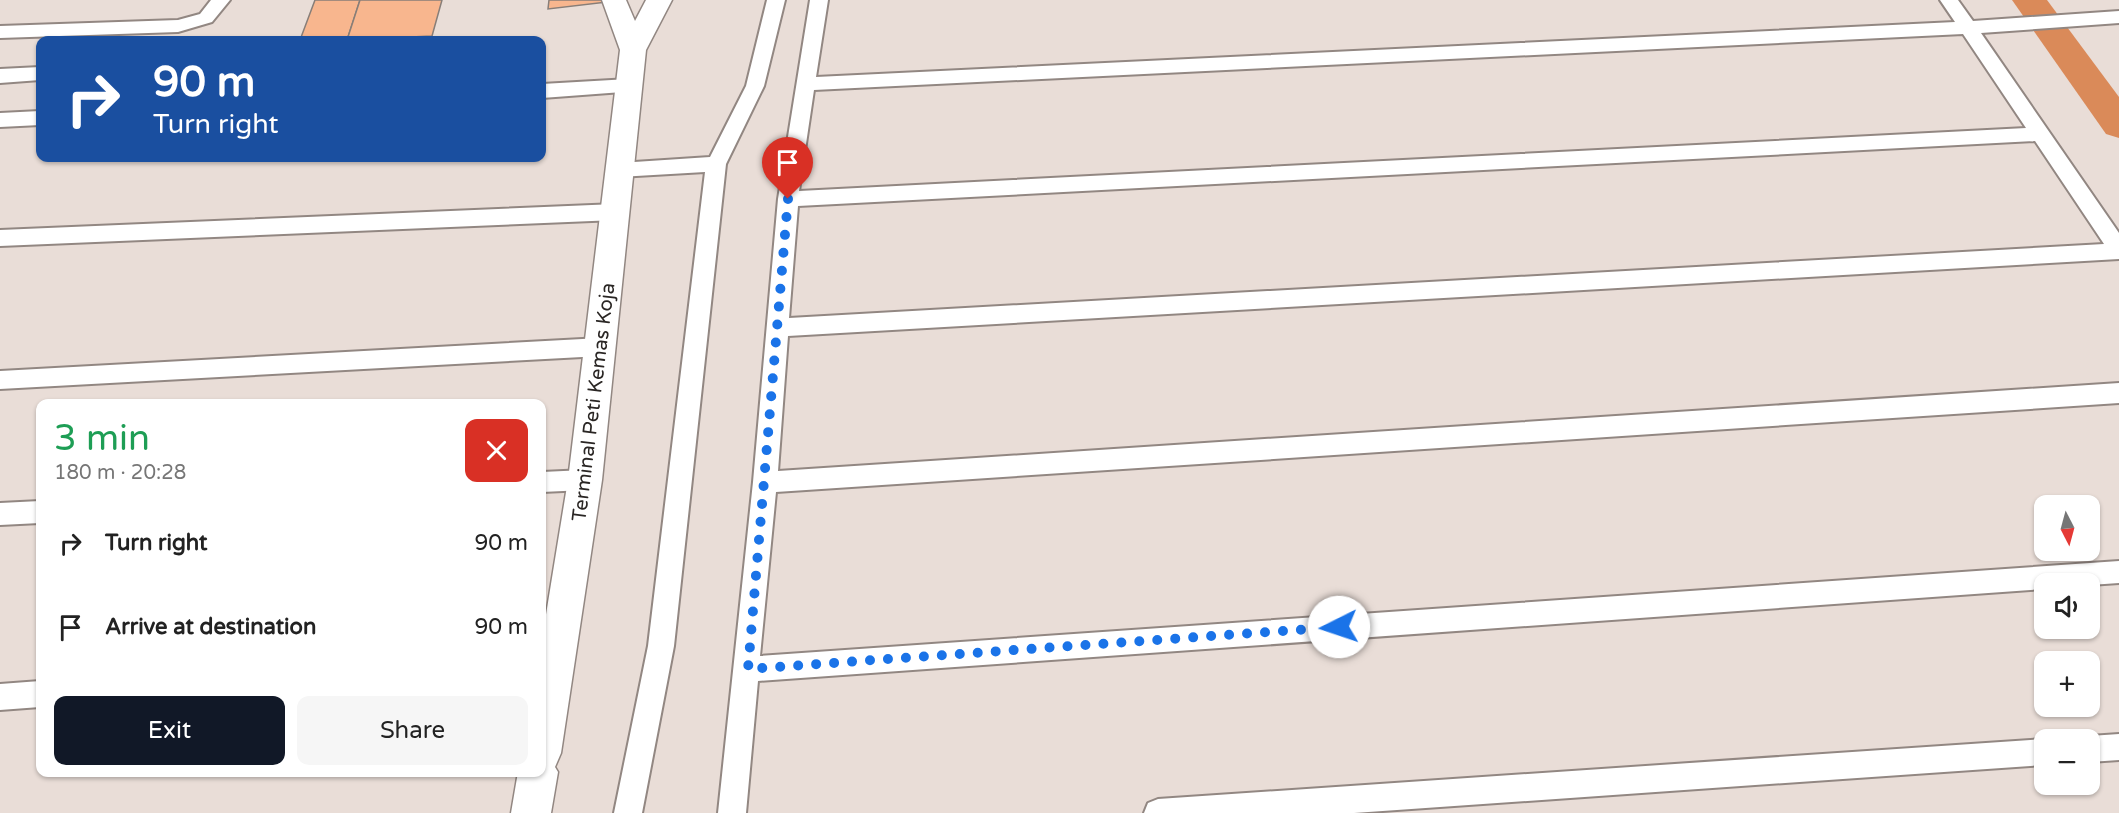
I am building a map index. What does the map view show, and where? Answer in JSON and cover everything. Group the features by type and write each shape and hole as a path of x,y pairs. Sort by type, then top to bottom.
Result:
{"street":[{"name":"Terminal Peti Kemas Koja","path":"546,700 549,661 585,480 602,347 633,50 659,0"},
{"name":"Terminal Peti Kemas Koja","path":"614,1 633,50"},
{"path":"531,813 537,777"}],"lane":[{"path":"0,32 178,26 206,18 221,0"},
{"path":"628,813 661,646 716,164 755,86 776,0"},
{"path":"732,813 748,669 788,199 819,0"},
{"path":"1949,0 2119,250"},
{"path":"806,84 1968,28 2115,17"},
{"path":"0,76 36,74"},
{"path":"546,91 629,86"},
{"path":"0,120 36,118"},
{"path":"788,199 2040,134"},
{"path":"619,170 716,164"},
{"path":"0,238 616,212"},
{"path":"778,328 2119,250"},
{"path":"0,380 602,347"},
{"path":"765,482 2119,393"},
{"path":"546,482 585,480"},
{"path":"0,514 36,512"},
{"path":"748,669 2119,572"},
{"path":"0,696 36,694"},
{"path":"2100,748 2119,747"},
{"path":"1158,813 2034,753"}],"building":[{"path":"315,0 360,0 348,36 302,36"},
{"path":"360,0 442,0 432,36 348,36"},
{"path":"549,0 624,0 548,9"}],"waterway":[{"path":"2029,0 2119,124"}],"route":[{"path":"788,199 748,669 1339,627"}]}
